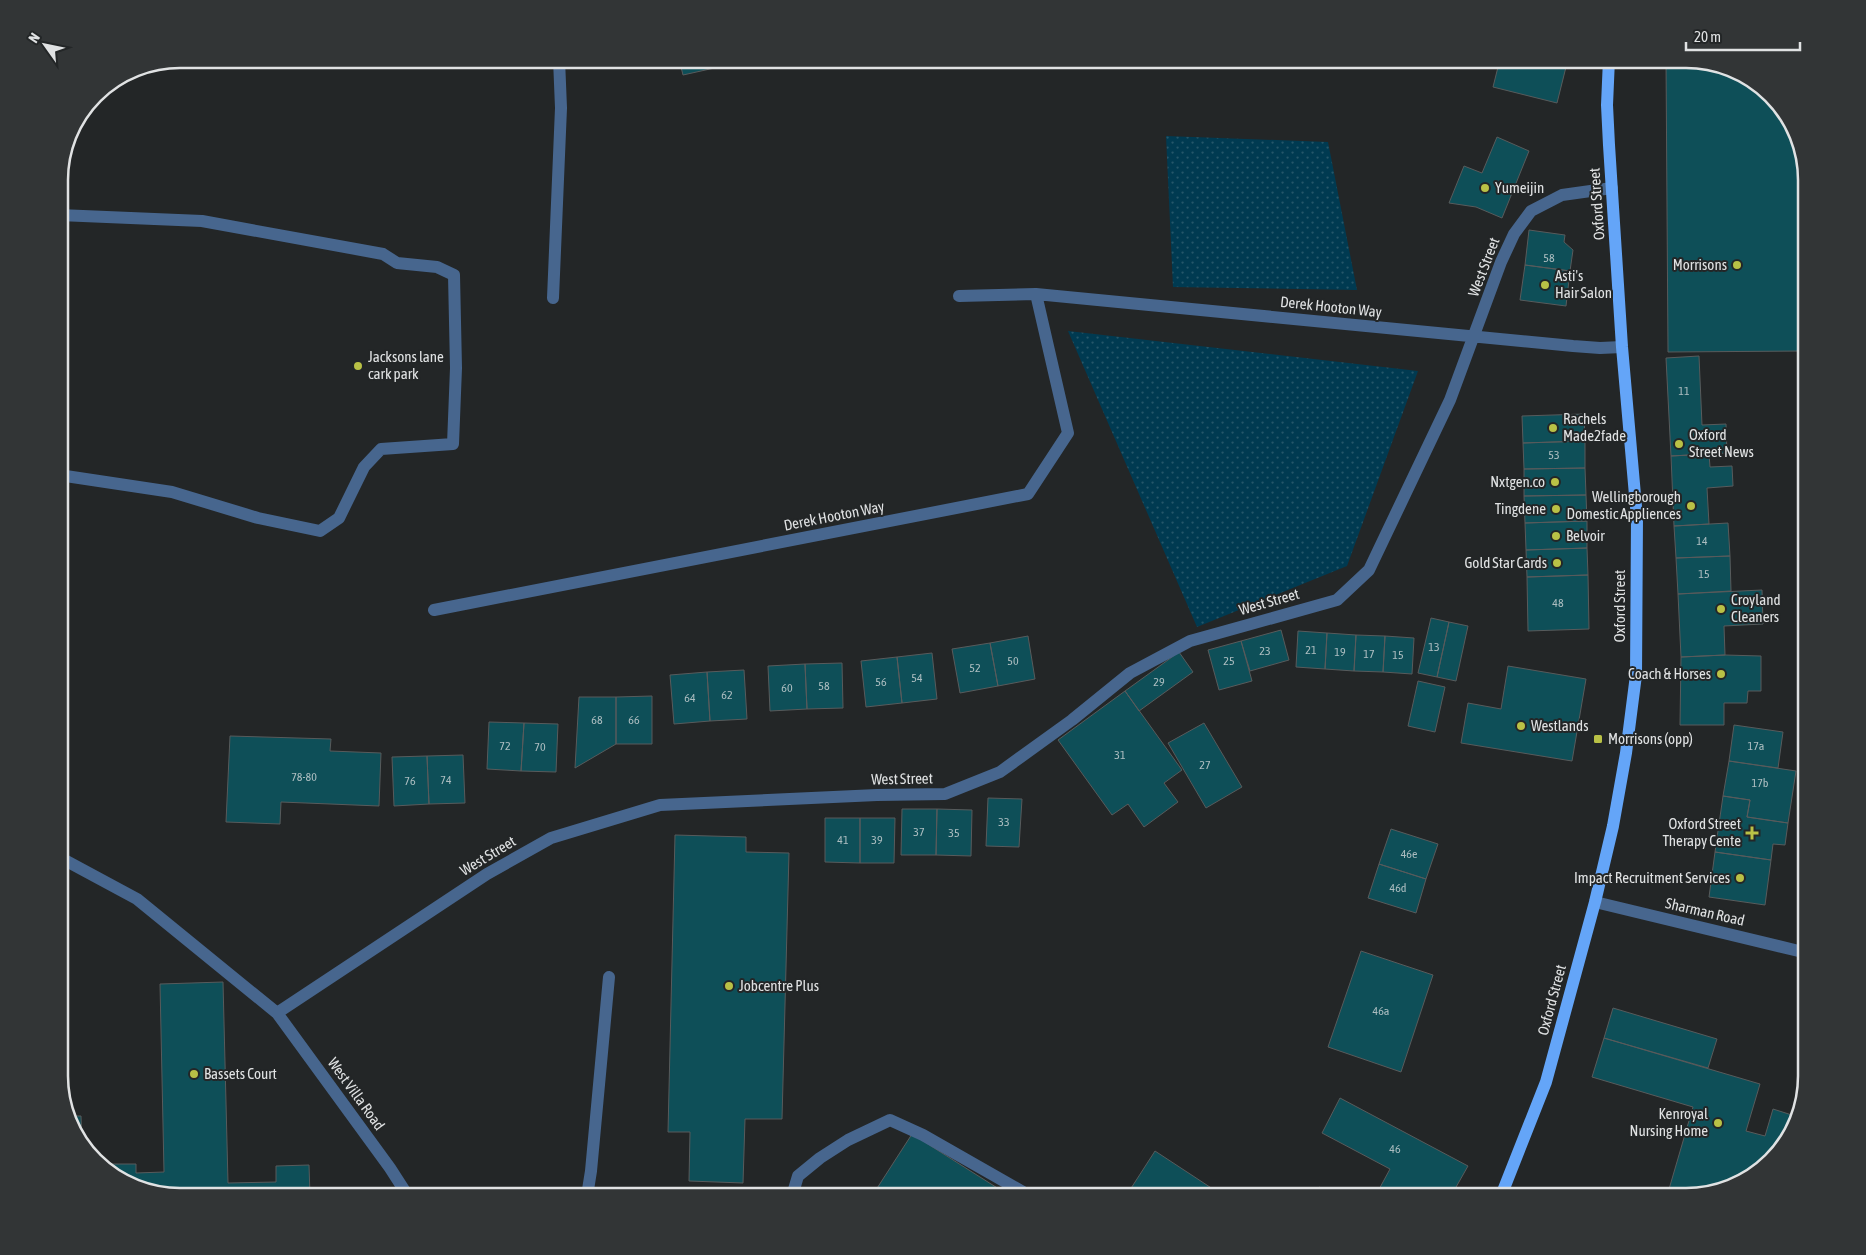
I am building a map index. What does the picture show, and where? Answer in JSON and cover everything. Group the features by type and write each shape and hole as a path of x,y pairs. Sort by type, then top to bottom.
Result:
{"main road":[{"name":"Oxford Street","path":"1504,1188 1546,1082 1595,902 1613,826 1626,753 1636,675 1637,518 1622,347 1607,105 1609,68"}],"street":[{"path":"553,298 561,108 559,68"},
{"name":"West Street","path":"277,1013 487,874 551,838 660,805 877,795 945,794 1000,772 1072,720 1130,673 1190,641 1338,600 1369,570 1450,400 1514,234 1530,211 1562,195 1612,188"},
{"path":"68,215 202,221 383,254 397,263 437,267 454,275 456,368 453,444 381,449 364,467 339,518 320,531 258,518 172,492 68,476"},
{"name":"Derek Hooton Way","path":"434,610 1028,494 1068,433 1036,294"},
{"name":"Derek Hooton Way","path":"959,296 1036,294 1474,337 1600,348 1622,347"},
{"path":"68,862 136,899 277,1013"},
{"name":"Sharman Road","path":"1595,902 1798,950"},
{"path":"588,1188 609,977"},
{"name":"West Villa Road","path":"277,1013 403,1188"},
{"path":"794,1188 798,1176 820,1158 848,1140 890,1120 923,1134 1015,1188"}],"shaded area":[{"path":"1166,136 1328,142 1357,290 1173,287"},
{"path":"1068,331 1418,371 1347,566 1197,627"}],"building":[{"path":"681,68 714,68 683,75"},
{"path":"1498,68 1566,68 1557,103 1493,87"},
{"name":"Morrisons","path":"1666,68 1701,68 1729,76 1749,86 1780,117 1793,143 1798,172 1798,351 1668,352"},
{"name":"Yumeijin","path":"1497,137 1529,151 1502,218 1476,207 1449,203 1464,166 1482,173"},
{"path":"1529,230 1565,235 1564,242 1573,250 1570,271 1525,265"},
{"name":"Asti's Hair Salon","path":"1525,265 1570,271 1566,306 1520,300"},
{"path":"1699,356 1702,425 1726,424 1727,453 1671,456 1666,358"},
{"name":"Rachels Made2fade","path":"1584,414 1585,441 1523,443 1522,416"},
{"path":"1585,441 1585,468 1524,469 1523,443"},
{"name":"Wellingborough Domestic Appliences","path":"1709,454 1710,467 1732,466 1733,486 1707,488 1709,524 1674,526 1671,456"},
{"name":"Nxtgen.co","path":"1585,468 1586,495 1524,496 1524,469"},
{"name":"Tingdene","path":"1586,495 1587,521 1525,523 1524,496"},
{"name":"Belvoir","path":"1587,521 1587,548 1526,550 1525,523"},
{"path":"1728,523 1730,556 1676,558 1674,526"},
{"name":"Gold Star Cards","path":"1587,548 1588,575 1527,577 1526,550"},
{"path":"1730,556 1731,591 1678,594 1676,558"},
{"path":"1588,575 1589,629 1528,631 1527,577"},
{"name":"Croyland Cleaners","path":"1762,590 1763,624 1724,626 1725,655 1681,657 1678,594"},
{"path":"1431,618 1449,622 1437,677 1418,673"},
{"path":"1449,622 1468,626 1456,681 1437,677"},
{"path":"1281,630 1289,660 1250,671 1241,641"},
{"path":"1298,631 1327,633 1325,669 1296,667"},
{"path":"1327,633 1356,635 1354,671 1325,669"},
{"path":"1356,635 1385,636 1383,672 1354,671"},
{"path":"1028,636 1035,679 998,686 990,643"},
{"path":"1385,636 1414,638 1412,674 1383,672"},
{"path":"1241,641 1252,681 1219,690 1208,650"},
{"path":"990,643 998,686 960,693 952,649"},
{"path":"1179,652 1193,672 1139,711 1125,691"},
{"path":"932,653 937,699 902,703 897,657"},
{"name":"Coach & Horses","path":"1761,656 1761,691 1748,691 1747,703 1724,703 1724,725 1680,725 1681,657"},
{"path":"897,657 902,703 866,707 861,661"},
{"path":"842,663 843,708 807,709 805,664"},
{"path":"805,664 807,709 770,711 768,666"},
{"name":"Westlands","path":"1508,666 1586,679 1572,761 1461,743 1468,703 1501,709"},
{"path":"744,670 747,719 710,721 707,672"},
{"path":"707,672 710,721 674,724 670,675"},
{"path":"1418,681 1445,687 1435,732 1408,726"},
{"path":"1125,691 1182,770 1164,783 1178,802 1144,827 1128,804 1112,815 1058,740"},
{"path":"652,696 652,744 616,744 616,697"},
{"path":"579,697 616,697 616,744 575,768"},
{"path":"489,722 524,723 521,771 487,769"},
{"path":"524,723 558,724 556,772 521,771"},
{"path":"1204,723 1242,787 1206,808 1168,743"},
{"path":"1734,725 1783,732 1778,768 1729,761"},
{"path":"230,736 331,739 330,751 381,753 379,806 281,802 280,824 226,822"},
{"path":"463,755 465,803 429,804 427,756"},
{"path":"427,756 429,804 394,806 392,757"},
{"path":"1729,761 1796,771 1788,823 1747,817 1750,800 1723,796"},
{"name":"Oxford Street Therapy Cente","path":"1723,796 1750,800 1747,817 1788,823 1785,845 1773,844 1771,860 1715,852"},
{"path":"988,798 1022,799 1019,847 986,846"},
{"path":"902,809 937,809 936,855 901,855"},
{"path":"937,809 972,810 971,856 936,855"},
{"path":"825,818 860,818 860,863 825,862"},
{"path":"860,818 895,818 894,863 860,863"},
{"path":"1391,829 1438,844 1426,879 1379,864"},
{"name":"Jobcentre Plus","path":"675,835 746,837 746,852 789,853 782,1119 745,1119 743,1183 689,1181 690,1132 668,1132"},
{"name":"Impact Recruitment Services","path":"1715,852 1771,860 1765,905 1709,897"},
{"path":"1379,864 1426,879 1416,913 1368,898"},
{"path":"1361,951 1433,975 1401,1072 1328,1047"},
{"name":"Bassets Court","path":"223,982 228,1183 276,1182 276,1166 309,1165 310,1188 165,1187 137,1179 111,1164 136,1164 136,1173 164,1172 160,984"},
{"path":"1613,1008 1717,1039 1708,1068 1604,1038"},
{"name":"Kenroyal Nursing Home","path":"1604,1038 1760,1084 1746,1131 1765,1136 1773,1109 1792,1115 1780,1138 1749,1169 1715,1184 1701,1187 1669,1188 1693,1107 1592,1077"},
{"path":"1340,1098 1468,1166 1456,1188 1380,1188 1390,1169 1322,1133"},
{"path":"75,1116 81,1116 81,1129"},
{"path":"912,1134 997,1188 877,1188"},
{"path":"1155,1151 1211,1188 1131,1188"}],"place":[{"name":"Yumeijin","path":"1485,188"},
{"name":"Morrisons","path":"1737,265"},
{"name":"Asti's Hair Salon","path":"1545,285"},
{"name":"Jacksons lane cark park","path":"358,366"},
{"name":"Rachels Made2fade","path":"1553,428"},
{"name":"Oxford Street News","path":"1679,444"},
{"name":"Nxtgen.co","path":"1555,482"},
{"name":"Wellingborough Domestic Appliences","path":"1691,506"},
{"name":"Tingdene","path":"1556,509"},
{"name":"Belvoir","path":"1556,536"},
{"name":"Gold Star Cards","path":"1557,563"},
{"name":"Croyland Cleaners","path":"1721,609"},
{"name":"Coach & Horses","path":"1721,674"},
{"name":"Westlands","path":"1521,726"},
{"name":"Morrisons (opp)","path":"1598,739"},
{"name":"Oxford Street Therapy Cente","path":"1752,833"},
{"name":"Impact Recruitment Services","path":"1740,878"},
{"name":"Jobcentre Plus","path":"729,986"},
{"name":"Bassets Court","path":"194,1074"},
{"name":"Kenroyal Nursing Home","path":"1718,1123"}]}
